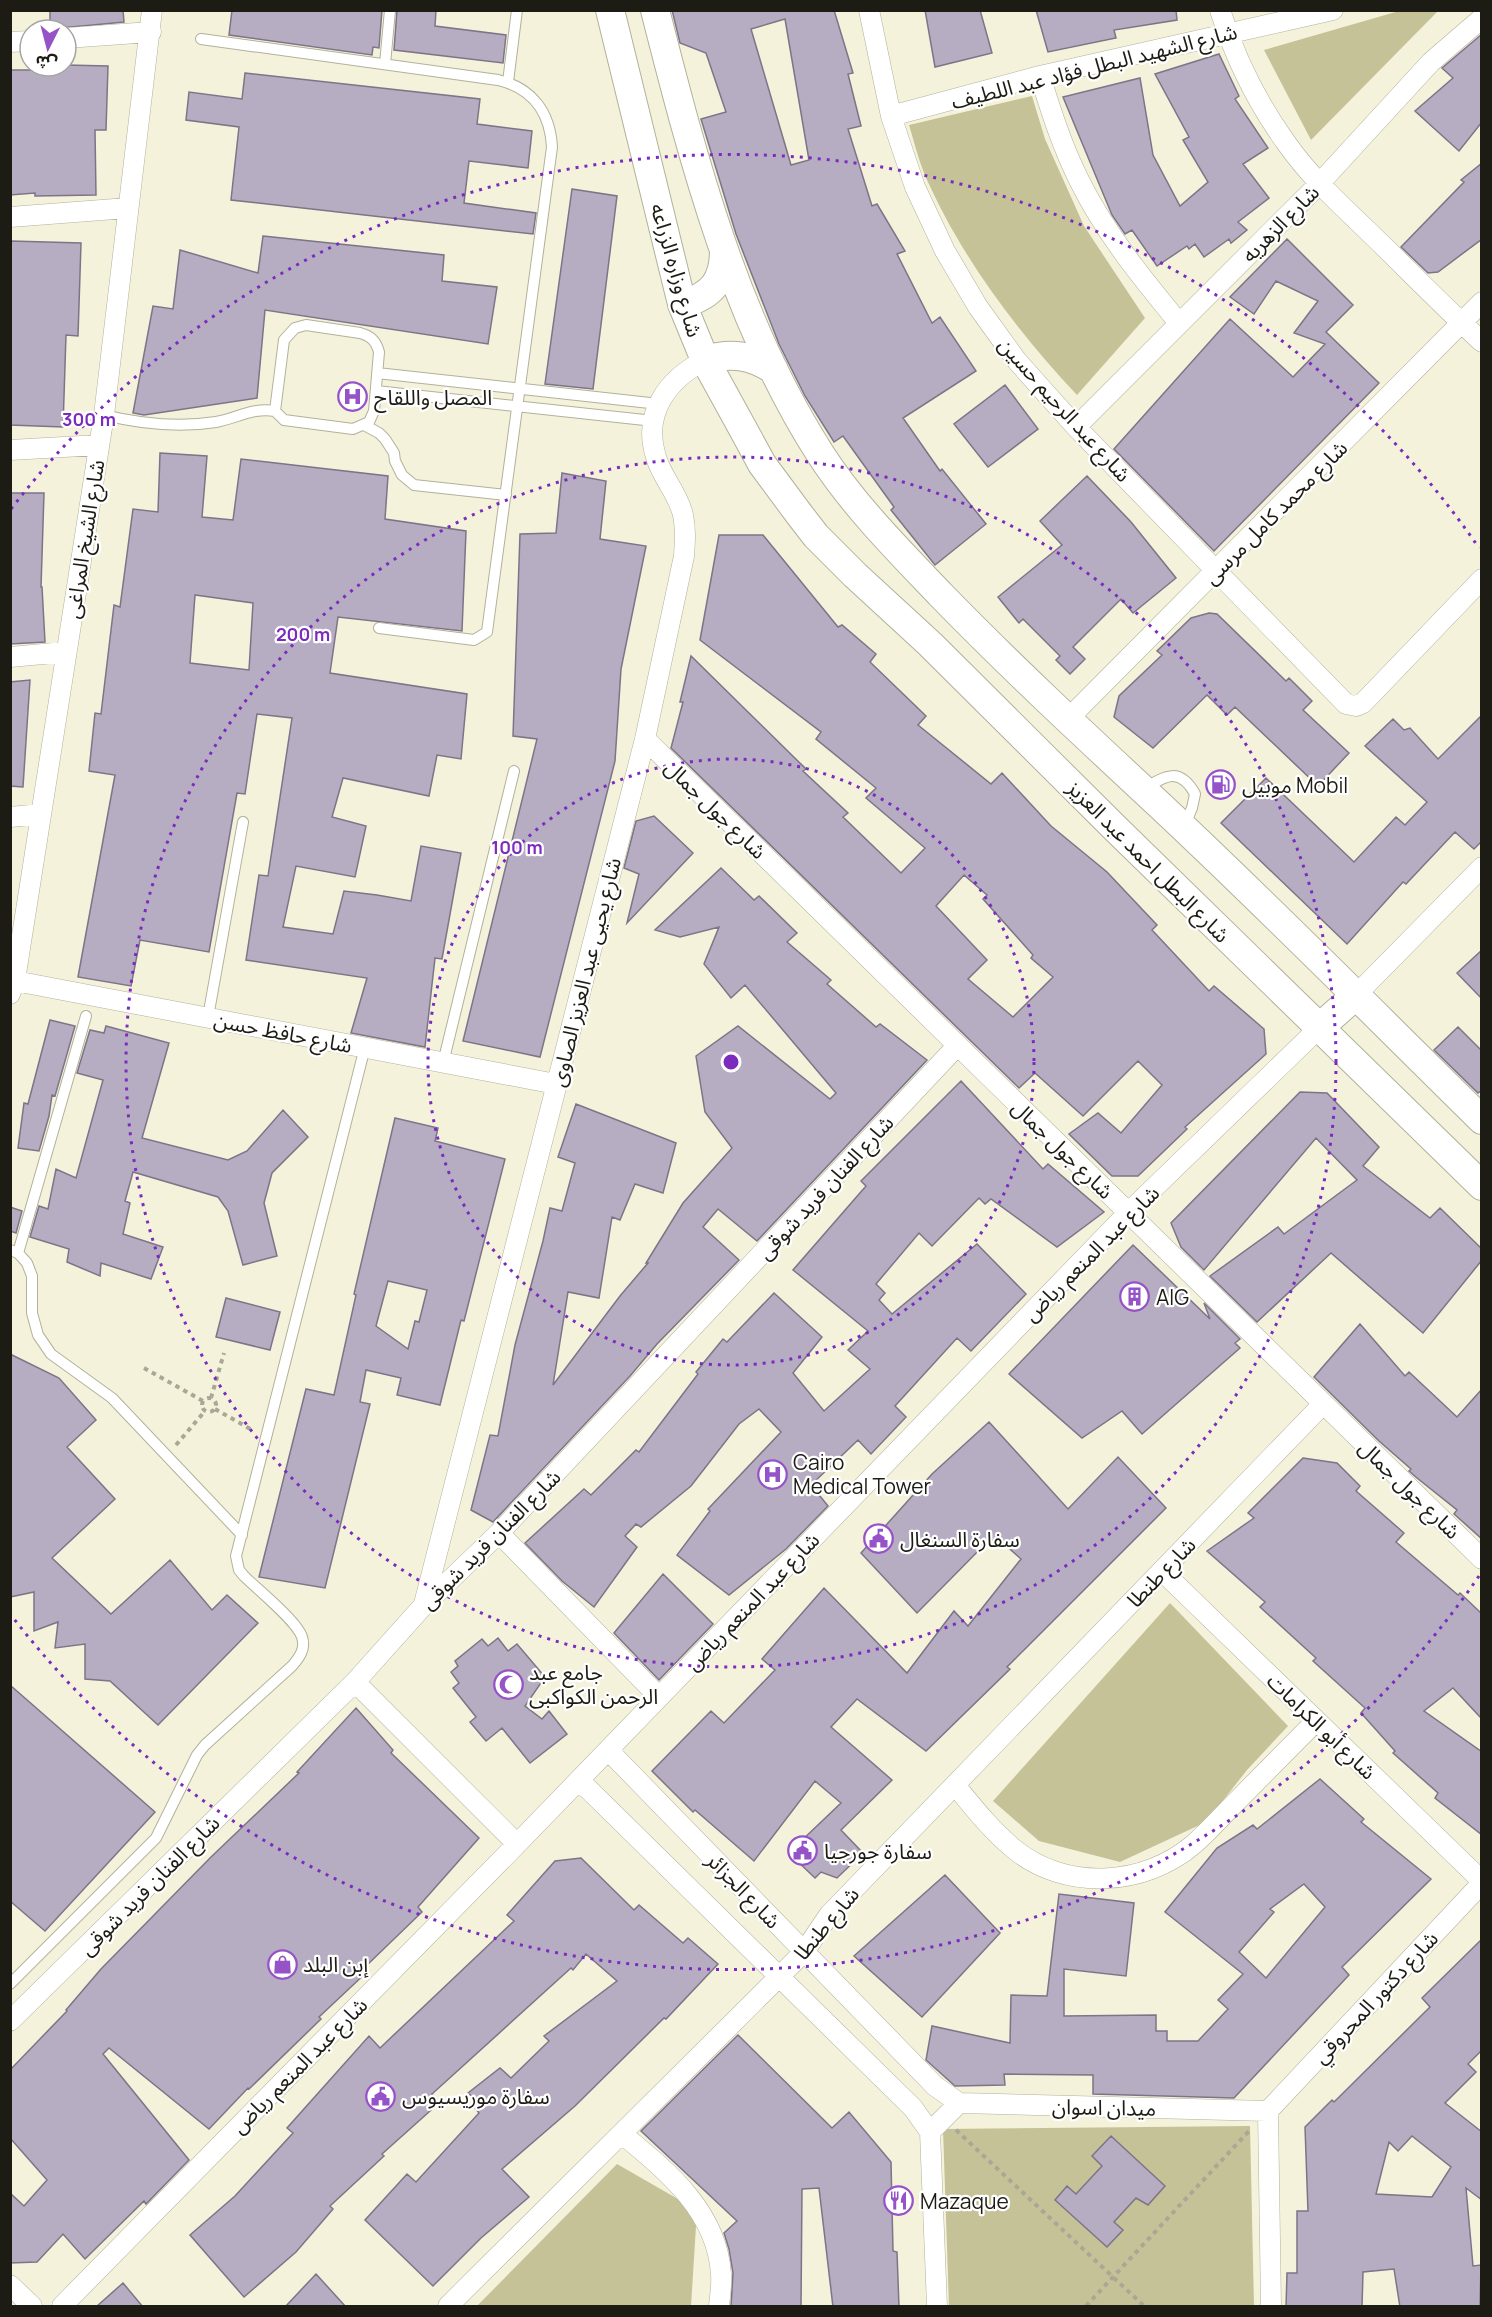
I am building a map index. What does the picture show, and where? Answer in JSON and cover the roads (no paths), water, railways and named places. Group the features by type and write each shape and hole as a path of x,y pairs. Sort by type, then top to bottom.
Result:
{"main road":[{"name":"شارع وزاره الزراعه","path":"610,10 682,304 705,360 762,464 816,536"},
{"path":"655,10 690,149 724,250 774,369"},
{"path":"682,304 697,300 715,286 724,266 724,250"},
{"path":"705,360 719,356 741,356 762,362 774,369"},
{"name":"شارع البطل احمد عبد العزيز","path":"774,369 822,456 857,503 917,570 1067,720 1184,827 1482,1120"},
{"name":"شارع البطل احمد عبد العزيز","path":"816,536 930,644 1482,1186"},
{"path":"1319,1028 1355,996"}],"street":[{"name":"شارع الشيخ المراغى","path":"12,985 104,415 152,10"},
{"name":"شارع عبد الرحيم حسين","path":"869,10 891,116 915,187 945,251 972,297 1017,361 1076,427 1346,704 1356,706 1366,700 1482,579"},
{"path":"1220,10 1227,33 1264,109 1287,145 1319,184 1482,342"},
{"name":"شارع الشهيد البطل فؤاد عبد اللطيف","path":"891,116 1040,76 1333,10"},
{"name":"شارع الزهريه","path":"1076,427 1319,184 1431,62 1482,18"},
{"path":"78,37 150,32"},
{"path":"1040,76 1057,129 1079,180 1100,219 1138,273 1179,323"},
{"path":"10,217 128,208"},
{"name":"شارع محمد كامل مرسى","path":"1067,720 1482,302"},
{"path":"656,412 669,385 685,370 705,360"},
{"name":"شارع يحيى عبد العزيز الصاوى","path":"424,1605 555,1084 645,740 684,556 686,535 683,513 655,456 652,435 656,412"},
{"path":"10,450 99,445"},
{"path":"10,657 65,652"},
{"name":"شارع جول جمال","path":"645,740 1482,1559"},
{"path":"10,817 41,814"},
{"path":"1355,996 1482,867"},
{"name":"شارع حافظ حسن","path":"12,985 207,1017 555,1084"},
{"name":"شارع عبد المنعم رياض","path":"62,2307 517,1844 1128,1213 1319,1028"},
{"name":"شارع الفنان فريد شوقى","path":"10,2021 355,1682 424,1605 499,1533 957,1046"},
{"name":"شارع طنطا","path":"448,2307 804,1952 830,1915 1323,1404"},
{"path":"499,1533 659,1697"},
{"name":"شارع أبو الكرامات","path":"1162,1571 1482,1882"},
{"path":"355,1682 517,1844"},
{"path":"955,1785 979,1815 1015,1850 1048,1869 1086,1879 1124,1878 1161,1866 1194,1845 1316,1721"},
{"name":"شارع الجزائر","path":"608,1750 935,2086 959,2103"},
{"name":"شارع الجزائر","path":"579,1780 913,2108 937,2125"},
{"name":"شارع دكتور المحروقي","path":"1268,2111 1482,1882"},
{"path":"937,2307 937,2125 959,2103"},
{"name":"ميدان اسوان","path":"959,2103 1268,2111"},
{"path":"1268,2111 1271,2307"},
{"path":"622,2134 663,2167 701,2211 715,2241 721,2274 719,2307"},
{"path":"10,2285 32,2307"}],"lane":[{"path":"385,64 390,10"},
{"path":"508,82 517,10"},
{"path":"201,39 508,82 532,96 541,107 550,126 552,147 487,632 474,640 379,628"},
{"path":"104,415 132,422 170,425 216,422 257,410 275,411 284,420 353,429 364,425 372,417 374,411 378,346 368,335 300,326 290,331 284,340 275,411"},
{"path":"377,373 520,388 656,412"},
{"path":"376,391 518,406 656,412"},
{"path":"364,425 385,439 394,453 398,468 414,485 506,495"},
{"path":"443,1063 514,771"},
{"path":"207,1017 243,822"},
{"path":"86,1016 14,1251 27,1263 32,1276 32,1313 38,1335 51,1354 112,1398 242,1535"},
{"path":"10,1984 156,1838 197,1755 302,1654 303,1638 293,1624 239,1570 237,1556 365,1047"}],"place":[{"name":"المصل واللقاح","path":"353,397"},
{"name":"موبيل Mobil","path":"1221,785"},
{"name":"AIG","path":"1135,1297"},
{"name":"Cairo Medical Tower","path":"772,1474"},
{"name":"سفارة السنغال","path":"879,1539"},
{"name":"جامع عبد الرحمن الكواكبى","path":"508,1684"},
{"name":"سفارة جورجيا","path":"803,1851"},
{"name":"إبن البلد","path":"282,1964"},
{"name":"سفارة موريسيوس","path":"381,2096"},
{"name":"Mazaque","path":"899,2201"}]}
